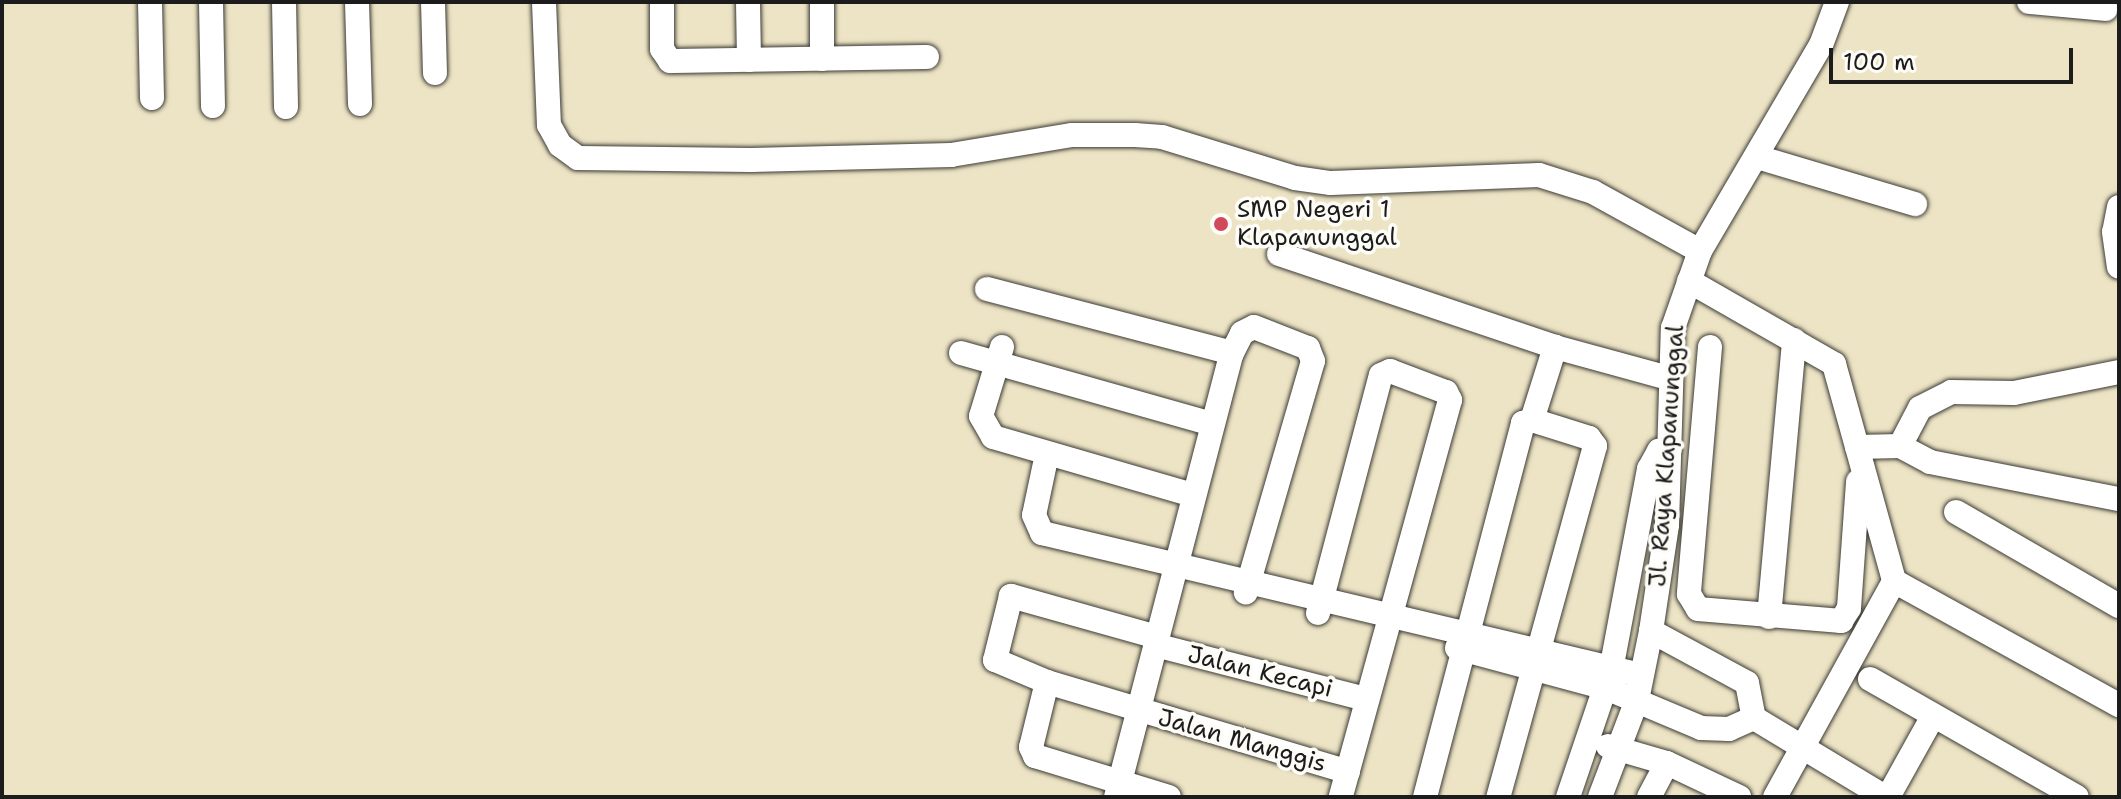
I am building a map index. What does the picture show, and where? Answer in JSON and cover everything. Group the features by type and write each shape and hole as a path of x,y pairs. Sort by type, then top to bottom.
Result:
{"street":[{"path":"150,2 152,98"},
{"path":"211,2 213,106"},
{"path":"284,2 286,107"},
{"path":"357,2 360,104"},
{"path":"433,2 435,73"},
{"path":"544,2 549,125 560,145 578,158 751,160 951,155 1072,135 1162,137 1295,178 1331,183 1539,175 1593,192 1700,251"},
{"path":"662,2 662,49 670,61 927,57"},
{"path":"748,2 749,60"},
{"path":"822,2 822,59"},
{"name":"Jl. Raya Klapanunggal","path":"1600,797 1621,751 1637,700 1651,631 1667,525 1670,449 1668,386 1673,328 1700,251 1821,45 1837,2"},
{"path":"2029,2 2106,9"},
{"path":"1757,157 1915,204"},
{"path":"2119,207 2114,232 2119,267"},
{"path":"1279,254 1706,401"},
{"path":"1689,281 1828,358 1840,373 1858,455 1894,581 1775,797"},
{"path":"987,289 1232,353 1242,333 1254,327 1308,348 1313,361 1247,586"},
{"path":"1769,617 1794,340"},
{"path":"1532,420 1555,347"},
{"path":"1710,347 1691,603 1698,609 1837,623 1845,618 1858,455"},
{"path":"961,353 1000,355 1212,424"},
{"name":"Jalan Manggis","path":"1118,790 1136,710 1232,353"},
{"path":"1000,355 980,422 993,437 1193,495"},
{"path":"1320,606 1381,375 1390,371 1446,392 1450,400 1341,797"},
{"path":"1900,446 1920,408 1933,397 1951,392 2014,393 2119,372"},
{"path":"1425,797 1523,423 1532,420 1589,438 1595,446 1498,797"},
{"path":"1858,455 1900,446 1930,462 2119,499"},
{"path":"1568,797 1609,679 1649,469 1659,451 1670,449"},
{"path":"1047,454 1034,515 1042,533 1609,679 1641,675"},
{"path":"1956,512 2119,606"},
{"path":"1894,581 2119,705"},
{"name":"Jalan Kecapi","path":"1047,682 995,660 1011,596 1156,641 1366,699"},
{"path":"1651,631 1747,683 1754,718 1801,750 1886,797 1932,718"},
{"path":"1609,679 1637,700 1714,731 1754,718"},
{"path":"1870,679 1932,718 2077,797"},
{"path":"1136,710 1047,682 1031,747 1035,756 1118,790 1169,797"},
{"name":"Jalan Manggis","path":"1136,710 1348,772"},
{"path":"1588,739 1667,763 1739,797"},
{"path":"1649,797 1667,763"}],"place":[{"name":"SMP Negeri 1 Klapanunggal","path":"1221,224"}]}
